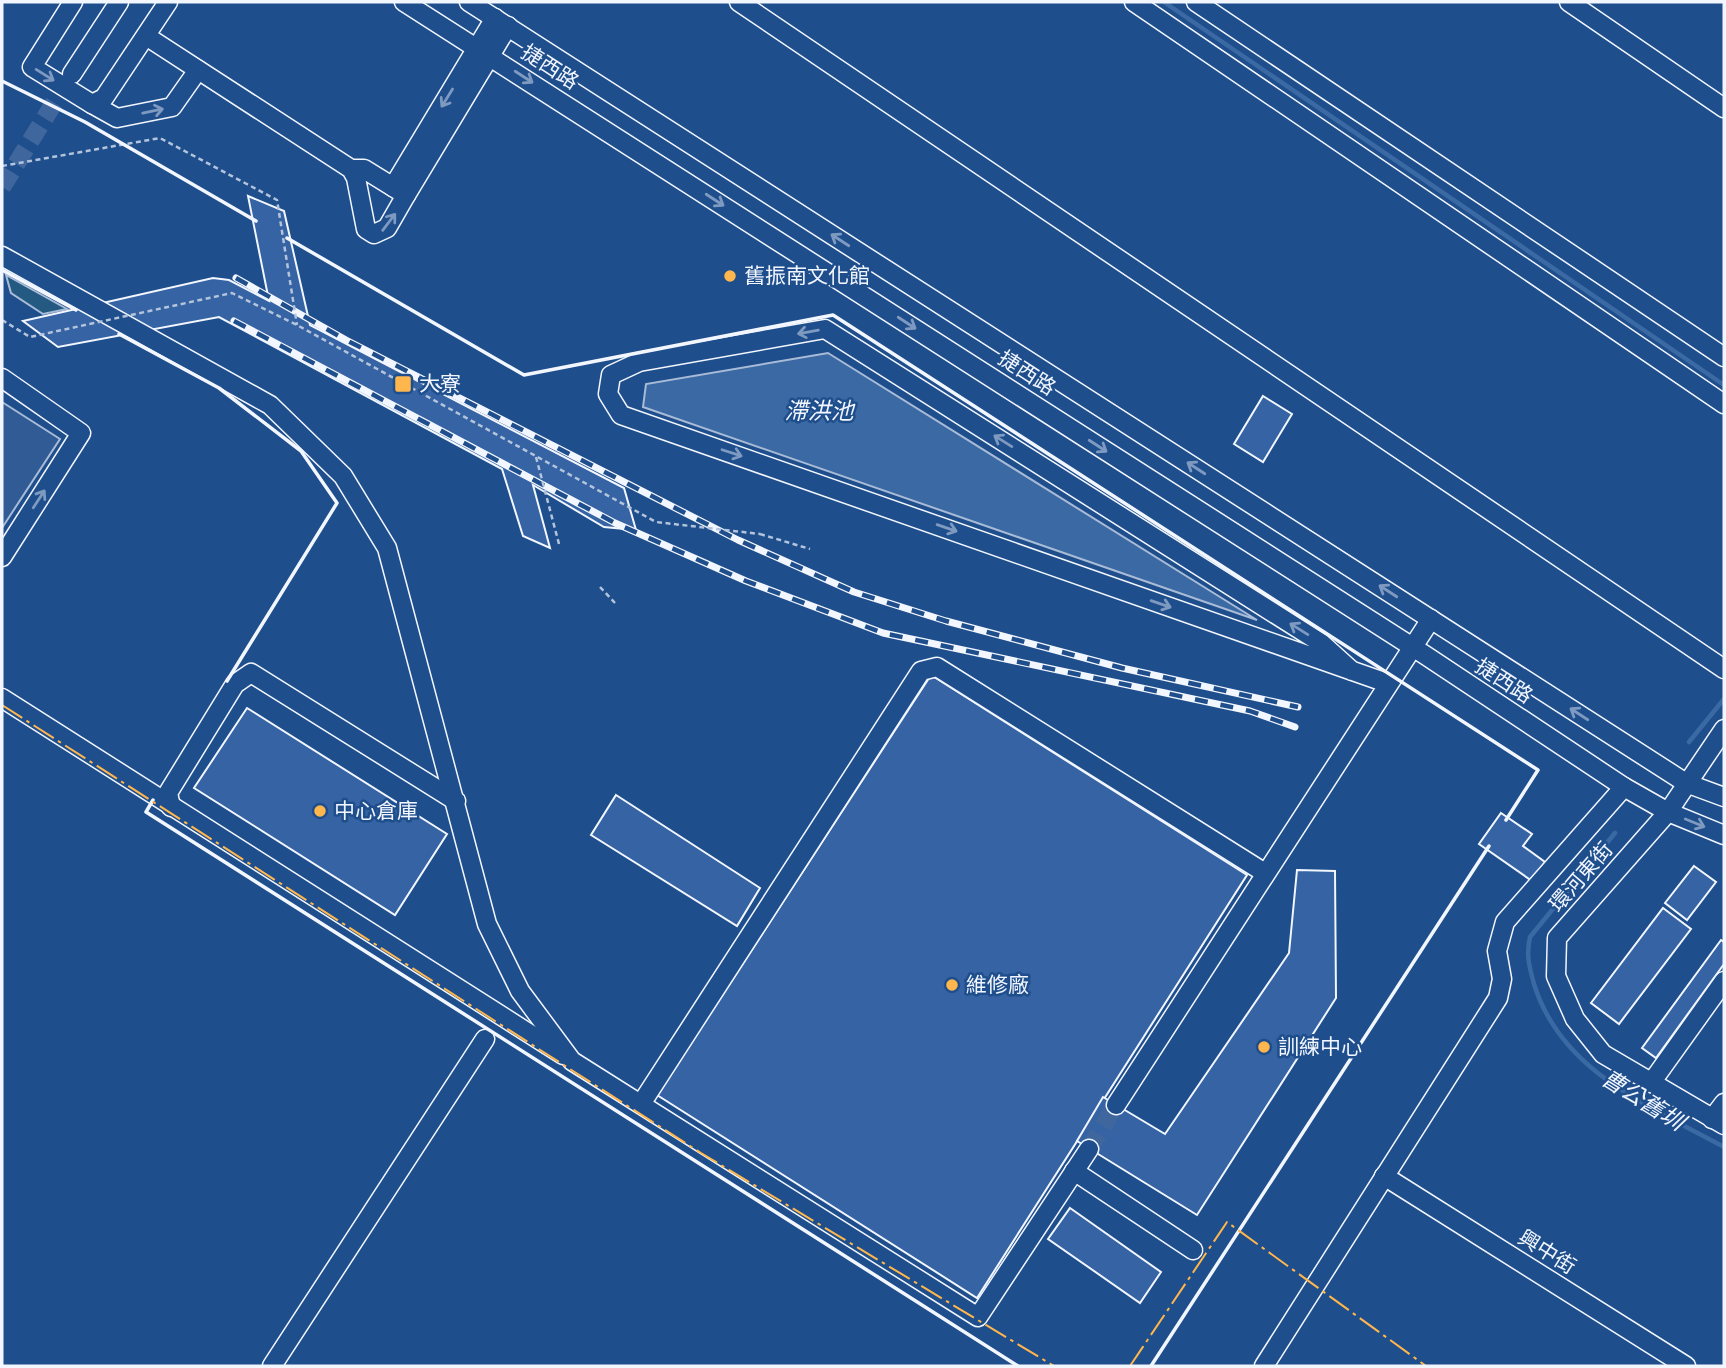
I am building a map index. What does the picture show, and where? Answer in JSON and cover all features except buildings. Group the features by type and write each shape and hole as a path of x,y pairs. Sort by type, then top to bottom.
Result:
{"street":[{"path":"73,2 32,67 117,118 172,107 198,70"},
{"path":"72,74 119,2"},
{"path":"92,104 104,98 168,2"},
{"name":"捷西路","path":"404,2 1413,648 1624,787 1677,797"},
{"path":"739,2 1724,669"},
{"path":"1134,2 1724,404"},
{"path":"1196,2 1724,357"},
{"path":"1569,2 1724,108"},
{"name":"捷西路","path":"472,3 1637,751 1677,797"},
{"path":"146,36 351,169 356,178 365,225 370,233 387,228 400,191 502,22"},
{"path":"351,169 365,169 400,191"},
{"path":"2,256 270,405 343,476 387,548 487,924 520,991 572,1061"},
{"path":"1352,671 1321,643 825,330 639,362 611,375 608,394 621,415 1352,671 1387,683"},
{"path":"2,377 81,433 2,556"},
{"path":"1116,1105 1387,683 1431,619"},
{"path":"641,1104 921,671 937,667 1265,873"},
{"path":"171,807 168,793 235,684 251,673 456,801"},
{"path":"2,698 978,1317 1089,1149"},
{"name":"環河東街","path":"1718,1122 1604,1054 1575,1019 1556,976 1558,938 1677,797 1724,729"},
{"path":"1264,1366 1497,998 1502,979 1497,951 1505,922 1624,787"},
{"path":"1677,797 1724,797"},
{"path":"1677,797 1724,835"},
{"path":"1651,1083 1724,981"},
{"path":"272,1366 485,1038"},
{"path":"1718,1122 1724,1103"},
{"path":"1074,1171 1193,1250"},
{"name":"興中街","path":"1384,1176 1686,1366"}],"path":[{"path":"2,166 160,138 277,200 297,325"},
{"path":"2,320 30,337 232,293 297,325 656,522 760,534 788,540 810,549"},
{"path":"536,457 559,544"},
{"path":"600,587 615,603"}],"shaded area":[{"path":"6,275 67,309 43,314 11,293"},
{"path":"2,402 60,439 2,528"}],"water":[{"name":"滯洪池","path":"828,353 1257,620 643,407 646,384"}],"waterway":[{"path":"1164,2 1724,385"},
{"name":"曹公舊圳","path":"1689,742 1724,699"},
{"name":"曹公舊圳","path":"1615,833 1530,937 1528,949 1534,984 1547,1015 1565,1041 1587,1064 1639,1101 1724,1147"}],"tunnel":[{"path":"2,187 72,74"},
{"path":"1089,1149 1116,1105"}],"railway":[{"path":"236,278 346,340 738,540 854,592 946,621 1122,668 1298,707"},
{"path":"234,321 615,523 746,581 883,633 1250,711 1295,727"}],"wall":[{"path":"2,81 85,122 256,221"},
{"path":"287,238 524,375 833,315 1538,770 1506,820"},
{"path":"2,270 76,310"},
{"path":"119,334 219,388 301,451 337,503 227,681"},
{"path":"153,800 146,812 1018,1366"},
{"path":"1151,1366 1489,846"}],"power":[{"path":"2,705 701,1153 1054,1366"},
{"path":"1130,1366 1227,1222 1426,1366"}],"place":[{"name":"舊振南文化館","path":"730,276"},
{"name":"大寮","path":"403,384"},
{"name":"中心倉庫","path":"320,811"},
{"name":"維修廠","path":"952,985"},
{"name":"訓練中心","path":"1264,1047"}]}
